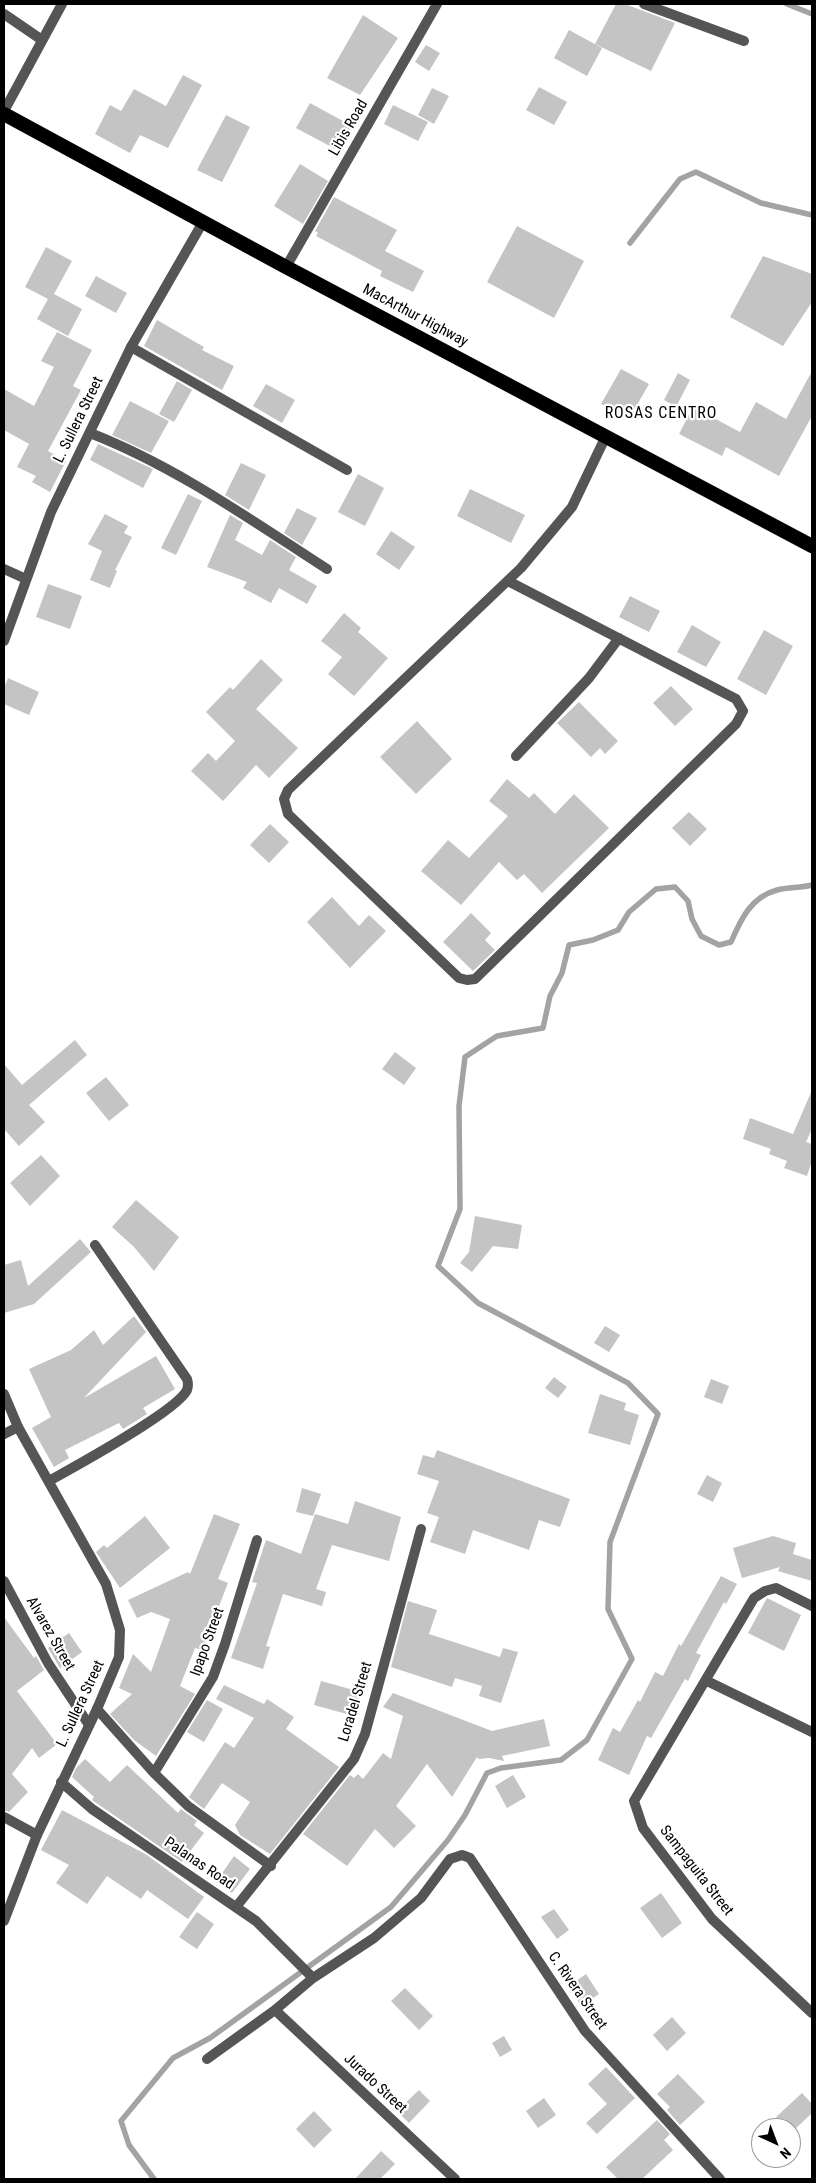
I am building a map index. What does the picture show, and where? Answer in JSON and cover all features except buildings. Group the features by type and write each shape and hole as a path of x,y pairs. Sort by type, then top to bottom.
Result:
{"highway":[{"name":"MacArthur Highway","path":"4,112 286,267 812,546"}],"street":[{"path":"4,112 62,4"},
{"name":"Libis Road","path":"286,267 437,4"},
{"path":"644,4 744,41"},
{"path":"4,14 42,40"},
{"name":"L. Sullera Street","path":"4,642 51,512 132,347 203,222"},
{"path":"132,347 348,470"},
{"path":"90,433 124,446 227,504 327,568"},
{"path":"508,581 736,699 743,711 741,718 475,979 467,980 459,978 288,814 284,799 288,790 508,581 572,507 606,436"},
{"path":"4,569 26,579"},
{"path":"516,756 590,678 619,638"},
{"path":"49,1481 159,1416 186,1391 187,1379 95,1245"},
{"name":"L. Sullera Street","path":"4,1394 18,1427 106,1584 120,1630 119,1657 97,1709 37,1835 4,1921"},
{"path":"4,1434 18,1427"},
{"name":"Loradel Street","path":"236,1907 271,1866 354,1759 362,1742 422,1529"},
{"name":"Ipapo Street","path":"154,1773 212,1677 225,1644 256,1540"},
{"name":"Alvarez Street","path":"4,1581 48,1663 89,1725"},
{"path":"812,1606 776,1588 765,1591 754,1598 706,1680 812,1732"},
{"name":"Sampaguita Street","path":"706,1680 634,1801 643,1828 712,1919 812,2013"},
{"path":"97,1709 154,1773 188,1806 271,1866"},
{"name":"Palanas Road","path":"61,1782 92,1809 256,1921 311,1976"},
{"path":"4,1816 37,1835"},
{"name":"C. Rivera Street","path":"311,1976 374,1938 421,1898 450,1859 462,1855 470,1858 585,2032 720,2179"},
{"path":"206,2059 275,2010 311,1976"},
{"name":"Jurado Street","path":"275,2010 455,2179"}],"waterway":[{"path":"787,4 812,14"},
{"path":"630,243 680,179 696,172 761,203 812,215"},
{"path":"154,2179 129,2145 121,2121 173,2058 210,2038 391,1907 448,1840 465,1815 487,1773 501,1768 561,1760 587,1740 632,1659 608,1609 610,1542 658,1414 628,1383 478,1303 438,1266 460,1209 459,1106 465,1057 497,1036 543,1028 550,996 562,973 569,945 593,940 618,930 629,912 656,889 675,887 688,901 692,919 701,936 719,945 731,942 743,917 760,898 777,890 812,885"}],"district":[{"name":"ROSAS CENTRO","path":"661,414"}]}
